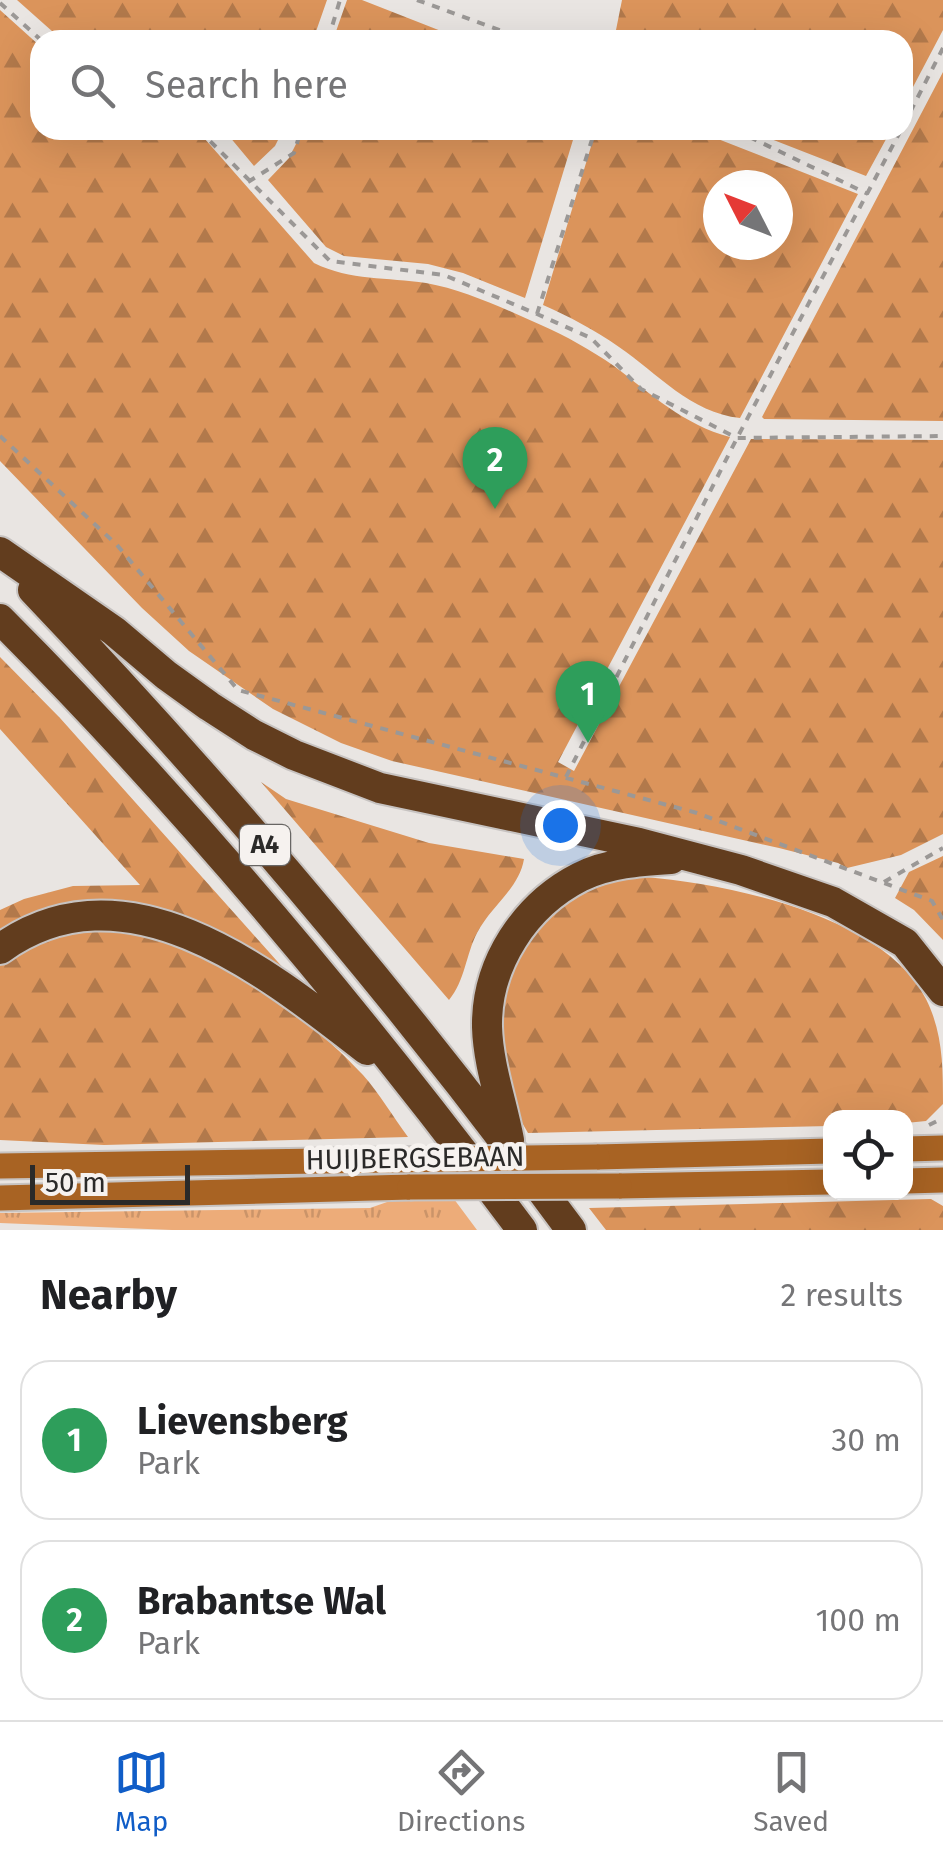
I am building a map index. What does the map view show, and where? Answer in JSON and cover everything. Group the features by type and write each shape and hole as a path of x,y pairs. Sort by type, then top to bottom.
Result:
{"highway":[{"name":"A4","path":"0,554 114,631 209,706 294,755 380,788 639,843 741,870 857,913 905,943 943,991"},
{"name":"A4","path":"0,554 185,753 299,884 395,999 570,1230"},
{"name":"A4","path":"0,619 56,675 317,969 522,1230"},
{"name":"A4","path":"512,1150 487,1031 492,986 511,941 525,920 581,876 620,864 684,858"},
{"name":"A4","path":"0,949 48,923 106,916 156,922 202,939 257,968 409,1084"}],"main road":[{"path":"913,1149 943,1148"},
{"name":"HUIJBERGSEBAAN","path":"0,1166 823,1151"},
{"path":"913,1181 943,1180"},
{"name":"HUIJBERGSEBAAN","path":"0,1198 823,1182"}],"path":[{"path":"331,30 340,0"},
{"path":"417,0 500,30"},
{"path":"0,3 30,30"},
{"path":"913,107 943,48"},
{"path":"208,140 330,262 444,276 537,314 592,338 641,389 738,438 943,436"},
{"path":"248,182 294,153 298,140"},
{"path":"537,314 592,140"},
{"path":"756,140 868,194"},
{"path":"566,777 738,438 896,140"},
{"path":"0,436 117,546 238,690 697,813 932,900 943,920"},
{"path":"884,882 943,848"}],"green space":[{"path":"17,0 327,0 316,30 51,30"},
{"path":"347,0 362,0 438,30 336,30"},
{"path":"622,0 943,0 943,30 913,87 913,30 616,30"},
{"path":"0,10 30,37 30,140 206,140 314,263 355,276 441,286 499,307 578,344 683,417 730,437 558,762 574,771 751,439 943,440 943,834 901,855 847,868 779,848 392,761 341,743 273,709 189,651 0,461"},
{"path":"943,72 943,421 764,419 907,140 913,140 913,129"},
{"path":"232,140 278,140 275,146 254,166"},
{"path":"298,140 573,140 525,298 463,273 428,264 344,256 326,247 268,180 289,158"},
{"path":"593,140 720,140 858,194 740,418 722,415 690,400 610,341 543,305"},
{"path":"774,140 886,140 866,176"},
{"path":"0,657 60,718 293,979 168,917 0,939 0,910 24,899 73,886 140,885 0,729"},
{"path":"261,782 286,799 429,843 524,859 517,879 477,933 459,984 449,1000"},
{"path":"943,856 943,940 914,910 895,898 909,872"},
{"path":"645,877 680,881 760,897 841,926 876,946 905,970 932,1012 941,1050 943,1104 926,1121 913,1122 913,1110 823,1110 823,1126 528,1133 509,1100 495,1014 522,939 574,895 619,880"},
{"path":"102,927 177,944 264,990 317,1031 363,1075 408,1137 104,1145 0,1140 0,960 36,936"},
{"path":"407,1195 451,1195 477,1230 172,1230 0,1223 0,1213 370,1208"},
{"path":"931,1199 943,1206 943,1230 606,1230 589,1208 913,1200"}],"place":[{"name":"Brabantse Wal","path":"495,509"},
{"name":"Lievensberg","path":"588,743"}]}
